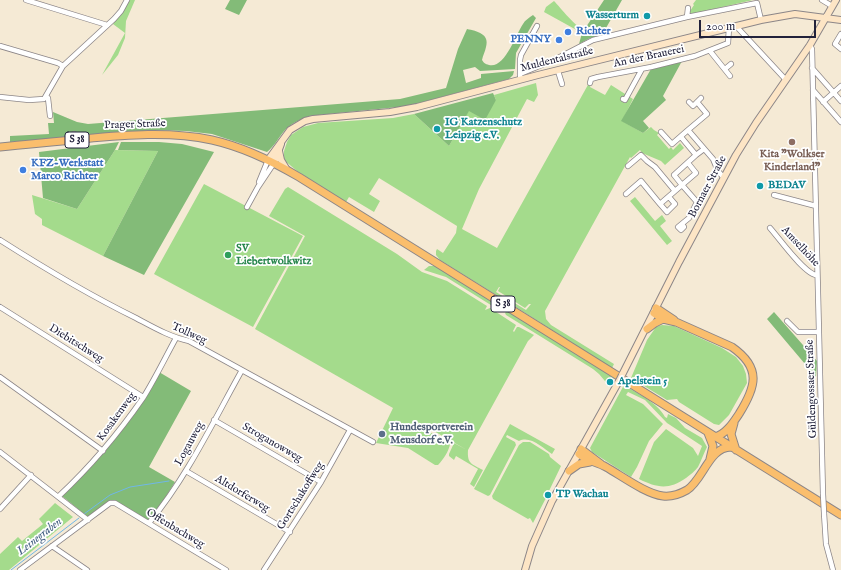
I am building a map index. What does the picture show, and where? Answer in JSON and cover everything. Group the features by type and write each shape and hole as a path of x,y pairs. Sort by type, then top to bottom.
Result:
{"main road":[{"name":"Bornaer Straße","path":"525,570 538,530 647,329 679,262 724,178 756,123 810,45 836,0"},
{"name":"Muldentalstraße","path":"271,161 283,138 295,126 313,119 404,110 520,77 558,71 761,20 795,14 841,20"},
{"name":"Prager Straße","path":"0,146 74,137 161,134 213,140 271,161"},
{"name":"Muldentalstraße","path":"271,161 279,152 283,138"},
{"path":"279,152 281,160 287,170"},
{"name":"S 38","path":"271,161 841,515"},
{"path":"655,311 663,319 676,322"},
{"path":"655,311 732,348 748,361 752,369 753,386 748,400 737,417 724,432 715,437"},
{"path":"647,329 663,319"},
{"path":"580,452 653,493 664,496 677,495 688,490 697,481 708,463 720,449 726,447 734,448 731,434 737,417"},
{"path":"708,432 713,446 708,463"},
{"path":"580,452 590,462"},
{"path":"569,471 579,464 590,462 604,466"}],"street":[{"path":"26,0 107,25"},
{"path":"0,97 29,100 43,99 63,66 117,16 127,0"},
{"path":"822,0 832,6"},
{"path":"536,26 521,55 520,77 593,40 687,17 757,3 761,20"},
{"path":"687,17 688,8"},
{"path":"732,27 786,80"},
{"name":"An der Brauerei","path":"591,81 606,75 642,69 710,51 728,43 732,27"},
{"path":"841,34 836,44 841,49"},
{"name":"Güldengossaer Straße","path":"810,45 812,49 823,494 826,544 833,570"},
{"path":"0,46 58,63 63,66"},
{"path":"710,51 730,76"},
{"path":"725,69 731,64"},
{"path":"812,68 841,101"},
{"path":"624,99 625,100 642,69"},
{"path":"558,71 562,84"},
{"path":"823,102 841,86"},
{"path":"813,90 841,122"},
{"path":"46,96 48,98 50,116"},
{"path":"689,102 693,106 701,98"},
{"path":"661,132 672,144 707,114 697,102"},
{"path":"688,130 714,160 718,171 724,178"},
{"path":"680,137 696,155"},
{"path":"682,224 689,218 698,202 674,175 704,148"},
{"path":"628,166 641,154 675,191"},
{"name":"Muldentalstraße","path":"247,207 271,161"},
{"path":"660,204 696,173 688,163"},
{"path":"626,193 641,181 667,212 675,204 669,196"},
{"path":"774,195 816,206"},
{"name":"Amselhöhe","path":"770,228 803,267 812,275 817,275"},
{"name":"Tollweg","path":"0,240 72,284 123,312 176,338 189,341 373,442"},
{"name":"Diebitschweg","path":"0,307 143,397"},
{"path":"787,321 798,332 819,332"},
{"name":"Kosakenweg","path":"60,496 103,451 143,397 176,338"},
{"name":"Logauweg","path":"149,523 165,503 186,471 242,370"},
{"path":"0,377 103,451"},
{"name":"Stroganowweg","path":"214,420 321,482"},
{"name":"Gortschakoffweg","path":"264,570 321,482 350,430"},
{"path":"0,452 60,496 88,520 20,570"},
{"name":"Altdorferweg","path":"186,471 290,532"},
{"path":"0,509 31,476"},
{"name":"Offenbachweg","path":"88,520 110,503 114,503 226,570"},
{"path":"52,546 87,570"}],"green space":[{"path":"129,0 135,0 126,21 125,38 118,55 102,75 125,33 113,24"},
{"path":"230,0 247,0 239,15 225,9"},
{"path":"604,0 622,0 602,35 590,38 579,44 582,33"},
{"path":"696,0 753,0 692,14 691,16 688,14"},
{"path":"554,1 573,22 584,29 582,33 544,12 546,7"},
{"path":"533,15 536,18 516,53 515,69 480,71 475,67 463,70 466,83 481,78 481,74 514,71 513,75 509,79 408,106 309,116 288,127 267,152 212,134 186,131 154,130 77,137 75,134 72,137 10,142 10,136 49,134 48,123 54,123 53,112 77,122 88,124 400,99 446,88 458,49 467,29 478,32 484,36 487,43 482,60 486,64 495,65 505,56 524,23"},
{"path":"682,61 663,96 666,100 643,121 649,128 643,133 621,121 651,69"},
{"path":"536,83 538,95 534,102 527,99 479,189 462,229 497,248 589,83 591,84 590,87 605,95 611,85 633,99 622,121 643,133 651,127 659,133 657,135 669,149 671,147 673,150 680,143 684,148 665,165 661,161 642,153 640,150 631,158 630,157 545,311 546,319 551,325 614,364 612,368 511,304 513,302 526,310 531,304 525,308 498,291 499,287 496,292 509,300 509,303 440,260 436,255 437,249 443,253 456,233 457,226 379,178 369,194 380,201 374,212 349,197 346,202 297,171 284,160 284,151 291,135 303,127 318,123 393,118 414,114 449,146 469,110 496,100 494,95"},
{"path":"493,93 496,100 485,120 469,111 449,146 414,114"},
{"path":"119,142 77,209 43,198 39,152"},
{"path":"121,142 159,142 182,144 214,152 144,275 103,256 158,151 118,150"},
{"path":"115,150 158,151 103,256 42,225 42,219 35,214 32,195 77,209"},
{"name":"SV Liebertwolkwitz","path":"204,184 303,236 253,327 154,274"},
{"path":"288,187 397,254 422,272 447,281 487,306 485,310 490,308 516,325 513,331 514,332 517,327 519,327 534,335 528,341 468,450 469,461 473,465 483,470 474,487 470,484 478,469 456,456 454,460 449,456 454,443 467,450 418,422 421,427 450,444 446,455 438,465 435,465 408,448 376,443 393,408 255,329 305,236 269,216 285,189"},
{"path":"635,197 655,221 662,215 666,221 660,226 672,241 667,245 630,201"},
{"path":"429,266 439,268 505,310 502,312 446,277 424,270"},
{"path":"507,311 614,378 610,387 593,369 506,315 505,313"},
{"path":"774,312 817,361 816,377 767,319"},
{"path":"662,325 674,326 722,348 736,357 743,366 747,383 729,415 719,425 714,424 679,402 677,399 667,400 631,378 647,340 656,327"},
{"path":"159,372 191,391 149,467 175,482 163,501 148,520 115,501 88,517 62,496 104,452"},
{"path":"624,385 652,403 662,412 665,417 667,418 668,414 676,418 685,428 702,438 707,447 698,467 680,482 668,486 657,486 639,479 654,442 666,429 693,448 698,456 702,446 667,423 645,400 628,392 626,395 643,404 663,424 649,441 631,477 592,452 590,448"},
{"path":"510,424 555,449 552,454 532,441 519,441 507,435 506,437 515,442 516,445 490,495 488,496 474,489"},
{"path":"523,442 530,442 549,454 550,457 561,466 549,491 547,490 543,496 546,498 533,523 530,518 528,519 493,499 492,496 519,445"},
{"path":"55,503 73,517 9,570 0,570 0,554 18,537 22,541 43,524 39,519"}],"waterway":[{"name":"Leinegraben","path":"84,514 110,495 130,487 169,481"},
{"name":"Leinegraben","path":"11,570 79,518"}],"place":[{"name":"Wasserturm","path":"647,16"},
{"name":"Richter","path":"568,32"},
{"name":"PENNY","path":"559,40"},
{"name":"IG Katzenschutz Leipzig e.V.","path":"437,129"},
{"name":"Kita \"Wolkser Kinderland\"","path":"792,142"},
{"name":"KFZ-Werkstatt Marco Richter","path":"23,170"},
{"name":"BEDAV","path":"760,186"},
{"name":"SV Liebertwolkwitz","path":"228,255"},
{"name":"Apelstein 5","path":"610,382"},
{"name":"Hundesportverein Meusdorf e.V.","path":"382,434"},
{"name":"TP Wachau","path":"548,495"}]}
